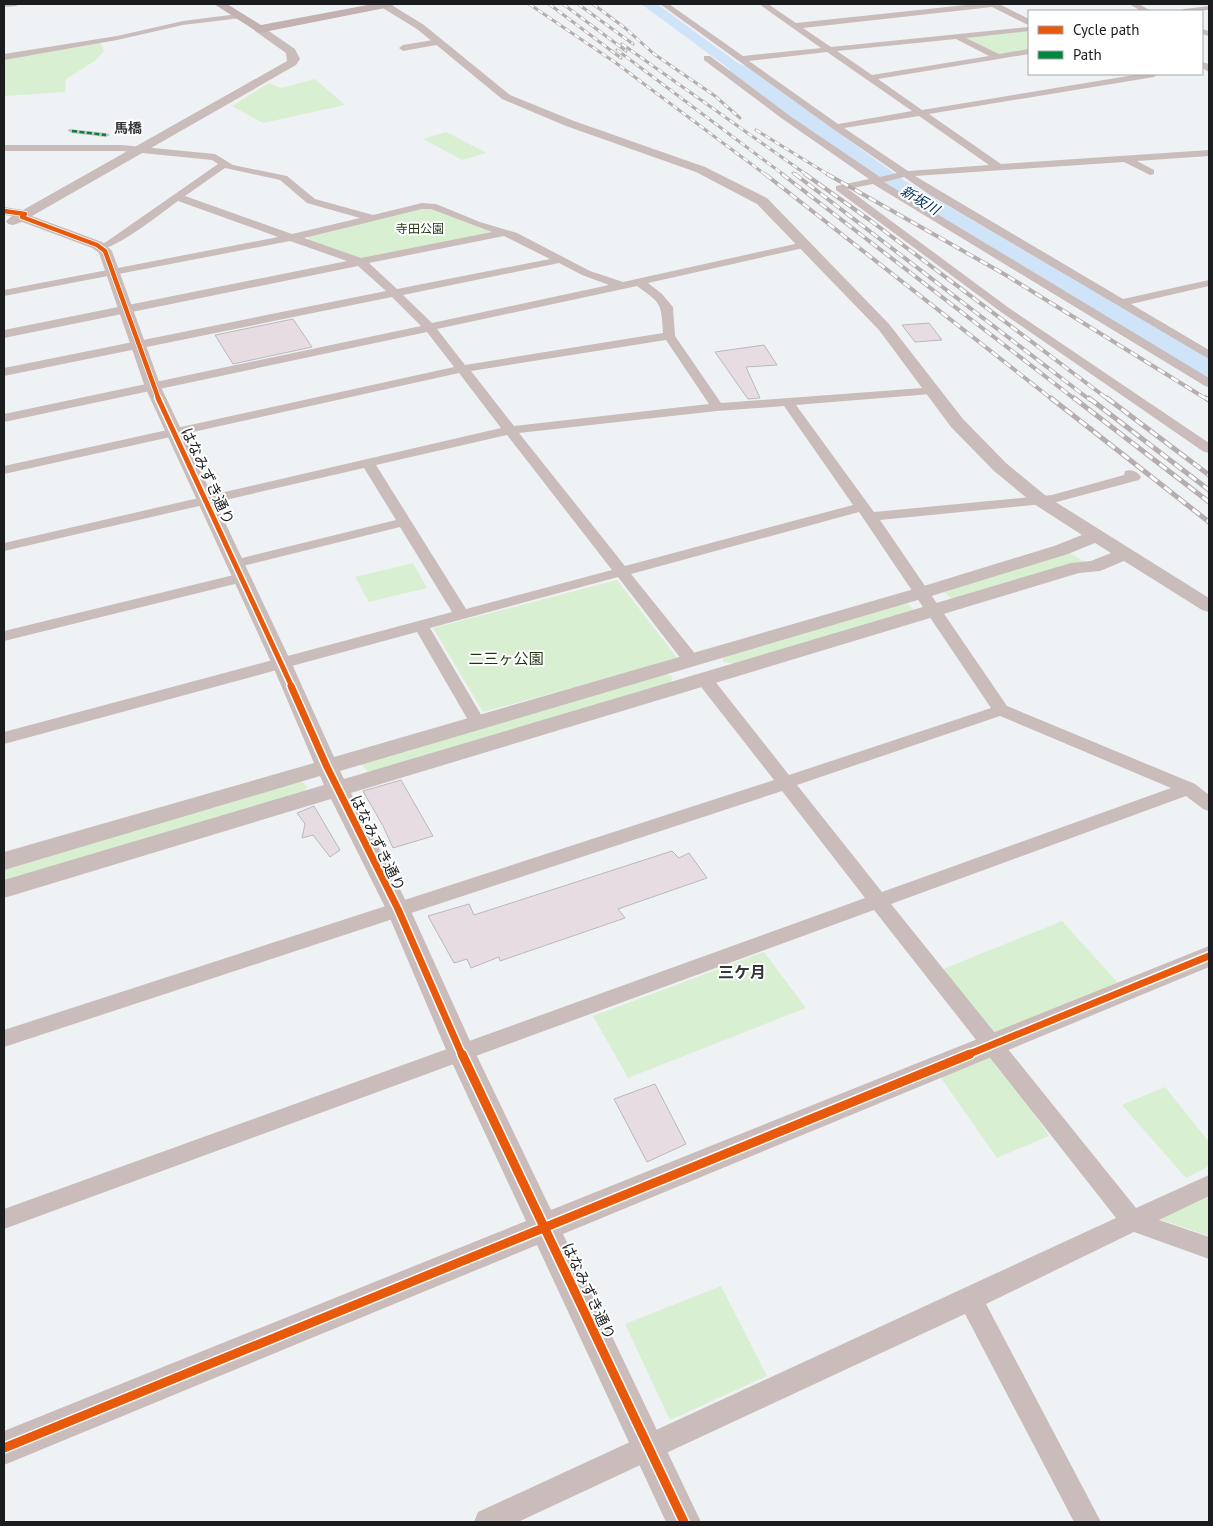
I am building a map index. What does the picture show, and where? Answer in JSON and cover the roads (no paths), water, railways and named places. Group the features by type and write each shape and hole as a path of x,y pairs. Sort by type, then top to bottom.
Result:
{"main road":[{"path":"220,4 259,29 387,4"}],"street":[{"path":"4,5 16,4"},
{"path":"387,4 439,42 491,88 507,98 560,120 682,161 748,192 762,201 884,326 957,423 982,450 1040,500 1209,606"},
{"path":"664,4 903,175 1209,355"},
{"path":"764,4 999,167"},
{"path":"995,4 1028,21"},
{"path":"795,26 1009,4"},
{"path":"1133,4 1144,10"},
{"path":"1192,10 1209,8"},
{"path":"4,57 69,44 117,38 183,23 238,16"},
{"path":"10,218 140,150 292,63 294,59 291,51 259,29"},
{"path":"1028,29 830,50 707,58 787,118 877,180 1209,383"},
{"path":"957,36 998,57"},
{"path":"403,48 439,42"},
{"path":"870,78 1028,52"},
{"path":"836,127 1148,75"},
{"path":"72,131 106,135"},
{"path":"4,141 20,148"},
{"path":"4,148 122,148 215,157 224,164 247,172 283,178 311,201 337,210 373,218"},
{"path":"4,156 20,148"},
{"path":"1209,153 903,175 840,188 1006,310 1209,449"},
{"path":"1125,158 1150,172"},
{"path":"10,218 22,217 101,247 110,244 224,164"},
{"path":"177,197 360,262 430,328 691,660"},
{"path":"4,292 290,237 428,206 505,233 586,273 622,286"},
{"path":"4,334 505,233"},
{"path":"4,418 430,328 804,245"},
{"name":"はなみずき通り","path":"101,247 105,251 153,387 173,432 282,664 332,777 398,909 461,1052 684,1522"},
{"path":"4,372 559,260"},
{"path":"638,282 658,296 667,307 669,336 717,407"},
{"path":"1121,303 1209,283"},
{"path":"4,470 461,369 669,336"},
{"path":"4,547 509,430 717,407 931,390"},
{"path":"788,401 1001,710 1189,788 1209,805"},
{"path":"368,463 462,615"},
{"path":"4,738 622,573 866,512 1053,499 1134,477 1130,474"},
{"path":"4,636 239,571 404,522"},
{"path":"4,888 332,777 478,723 921,593 1062,550 1095,536"},
{"path":"4,862 704,679 1078,567 1093,567 1126,554"},
{"path":"421,626 478,723"},
{"path":"704,679 991,1045 1132,1221 1209,1248"},
{"path":"4,1038 785,783 1001,710"},
{"path":"4,1219 1189,788"},
{"path":"4,1448 1209,956"},
{"path":"488,1522 970,1299 1209,1185"},
{"path":"970,1299 1088,1522"}],"water":[{"path":"641,4 657,4 791,102 776,103"}],"waterway":[{"name":"新坂川","path":"739,70 897,186 1209,370"}],"railway":[{"path":"529,4 616,63 766,175"},
{"path":"549,4 621,58"},
{"path":"563,4 626,51"},
{"path":"578,4 633,44"},
{"path":"593,4 625,28 654,54 715,96 740,118"},
{"path":"622,44 807,175"},
{"path":"617,50 784,175"},
{"path":"756,130 829,175"},
{"path":"765,174 1053,400"},
{"path":"782,174 1076,400"},
{"path":"795,174 1090,400"},
{"path":"805,174 871,221 1109,400"},
{"path":"827,174 1004,274 1208,400"},
{"path":"1051,398 1209,522"},
{"path":"1074,398 1209,502"},
{"path":"1089,398 1209,490"},
{"path":"1107,398 1209,475"}],"district":[{"name":"馬橋","path":"128,128"},
{"name":"三ケ月","path":"742,972"}],"park label":[{"name":"寺田公園","path":"420,228"},
{"name":"二三ヶ公園","path":"506,658"}]}
